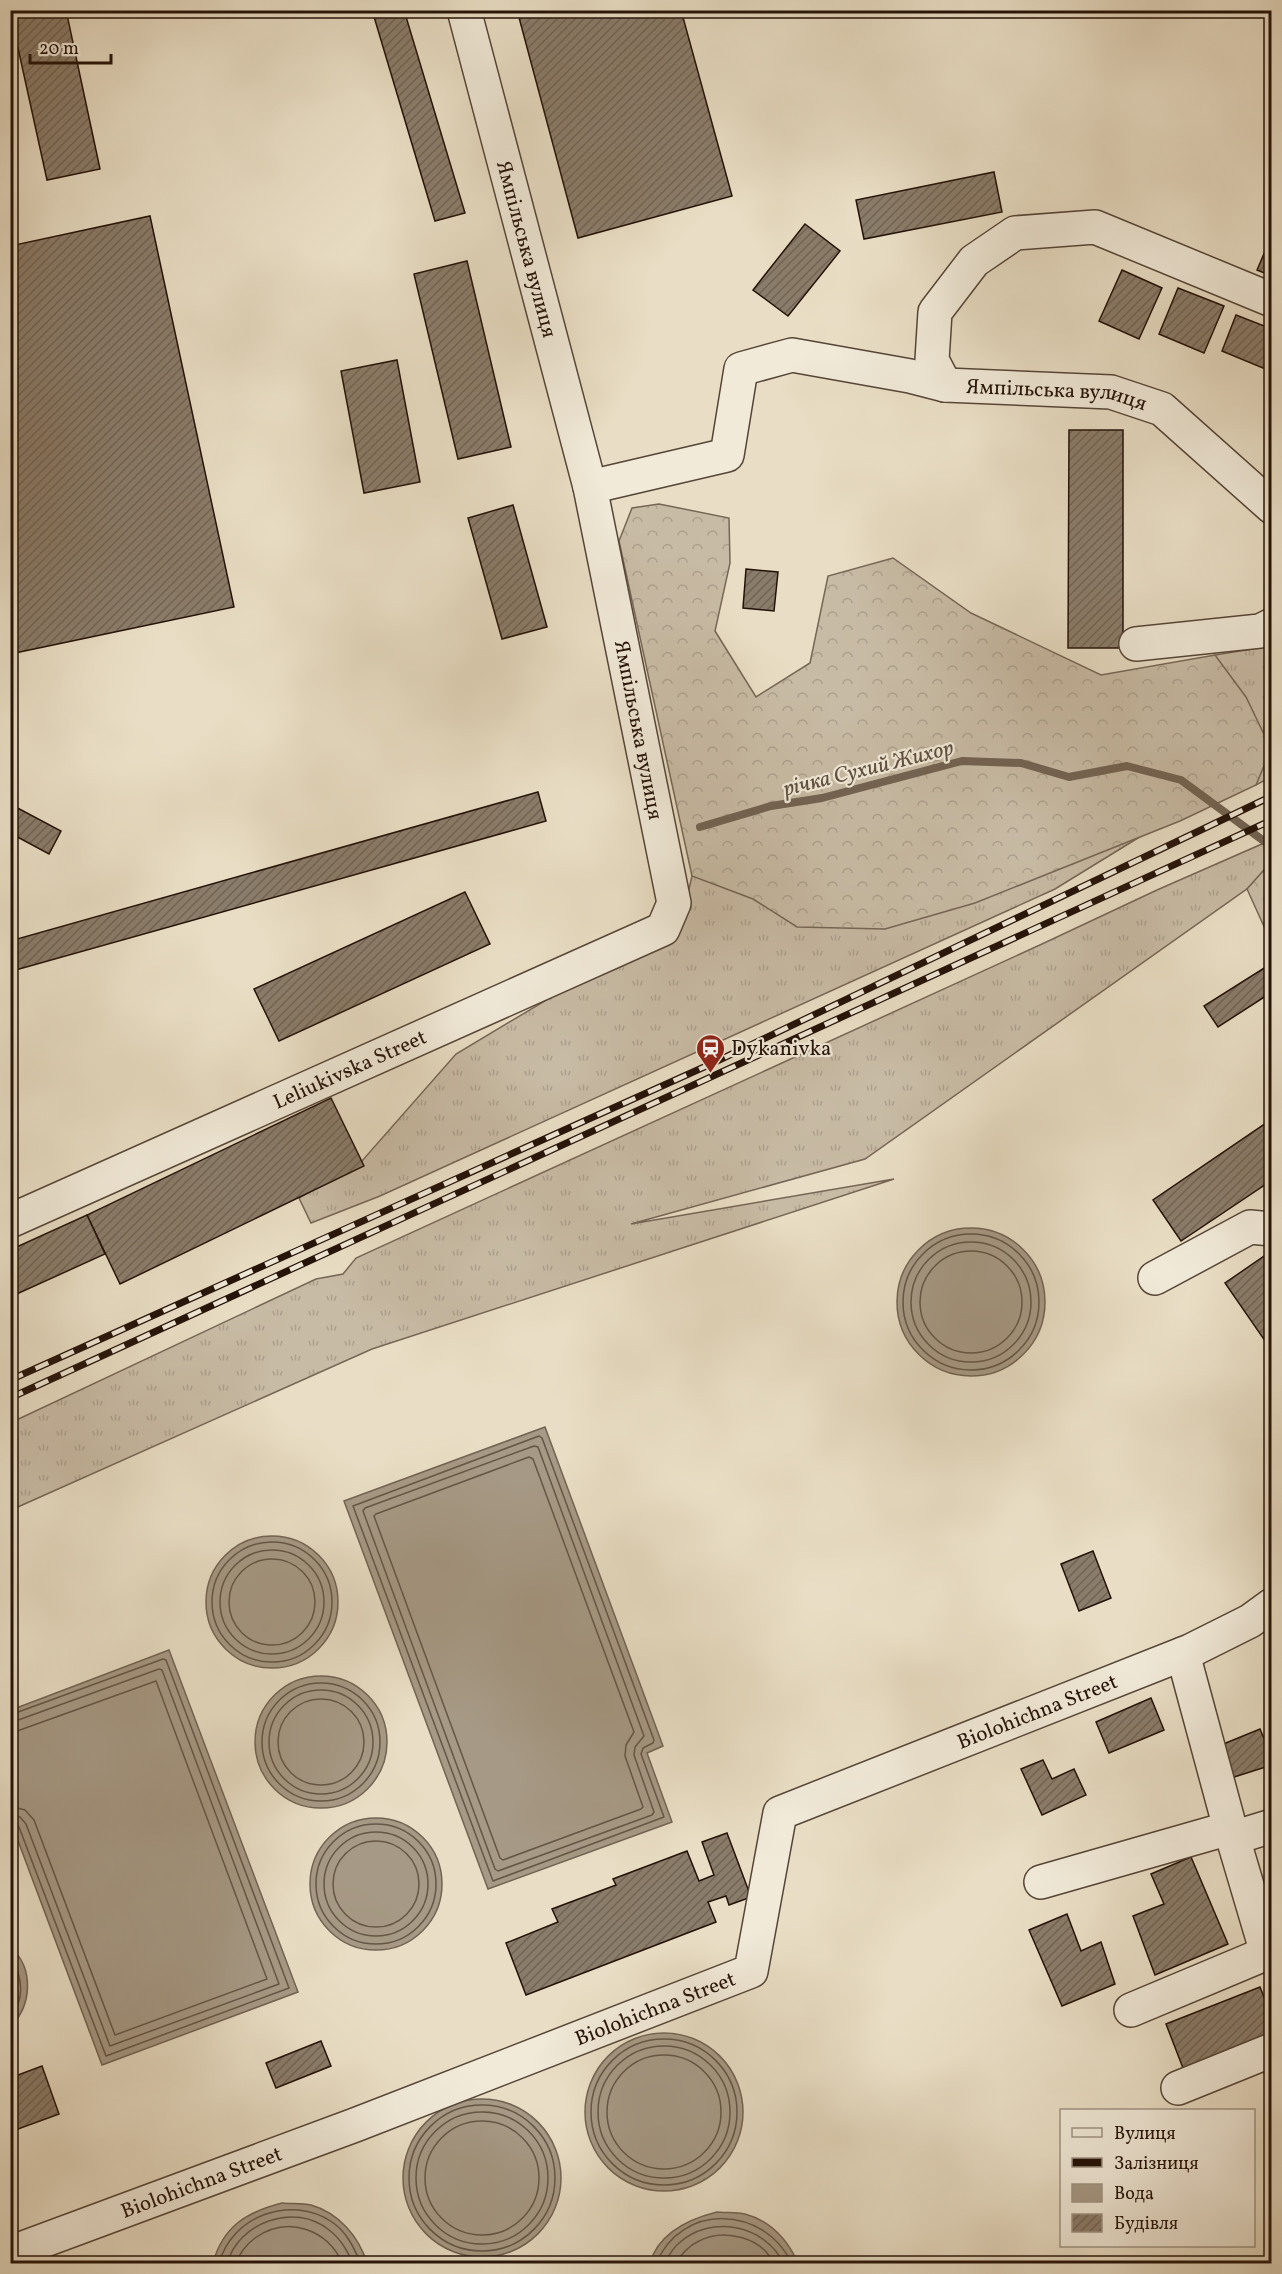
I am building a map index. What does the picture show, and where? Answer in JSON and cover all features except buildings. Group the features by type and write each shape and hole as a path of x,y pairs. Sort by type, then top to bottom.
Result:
{"street":[{"name":"Ямпільська вулиця","path":"464,10 590,486 674,903"},
{"name":"Ямпільська вулиця","path":"945,385 932,360 935,312 974,261 1015,233 1095,227 1272,300"},
{"name":"Ямпільська вулиця","path":"590,486 727,455 741,369 792,355 910,376 945,385 1111,392 1162,409 1272,507"},
{"path":"1136,644 1260,631 1272,625"},
{"name":"Leliukivska Street","path":"10,1221 663,929 674,903"},
{"path":"1155,1278 1250,1227 1272,1228"},
{"name":"Biolohichna Street","path":"10,2253 356,2125 751,1971 780,1813 1183,1654 1250,1621 1272,1605"},
{"path":"1131,2010 1267,1953 1264,1913 1232,1833 1183,1654"},
{"path":"1041,1882 1232,1833 1272,1826"},
{"path":"1178,2088 1272,2050"}],"green space":[{"path":"659,504 729,518 730,563 715,631 756,697 810,663 828,576 893,558 971,613 1101,675 1215,655 1246,697 1271,749 1256,785 1180,821 975,903 885,929 797,927 753,899 692,876 619,541 632,508"},
{"path":"1271,646 1271,777 1256,785 1215,655"},
{"path":"1177,814 1055,889 380,1196 311,1223 299,1198 362,1161 456,1054 682,919 692,876 851,892"},
{"path":"1271,840 1271,880 1247,889 865,1159 631,1224 894,1179 372,1349 11,1510 10,1423 316,1279 343,1274 356,1258 1157,890"},
{"path":"1271,862 1271,942 1247,889"}],"water":[{"path":"971,1228 999,1234 1023,1250 1039,1274 1045,1302 1039,1330 1023,1354 999,1370 971,1376 943,1370 919,1354 903,1330 897,1302 903,1274 919,1250 943,1234"},
{"path":"545,1427 663,1746 647,1753 672,1822 488,1889 344,1501"},
{"path":"272,1536 297,1541 318,1556 333,1577 338,1602 333,1627 318,1648 297,1663 272,1668 247,1663 226,1648 211,1627 206,1602 211,1577 226,1556 247,1541"},
{"path":"169,1650 298,1992 102,2065 11,1822 11,1710"},
{"path":"321,1676 346,1681 367,1696 382,1717 387,1742 382,1767 367,1788 346,1803 321,1808 296,1803 275,1788 260,1767 255,1742 260,1717 275,1696 296,1681"},
{"path":"376,1818 401,1823 422,1838 437,1859 442,1884 437,1909 422,1930 401,1945 376,1950 351,1945 330,1930 315,1909 310,1884 315,1859 330,1838 351,1823"},
{"path":"11,1948 24,1966 28,1987 23,2008 11,2026"},
{"path":"664,2033 679,2034 694,2039 708,2046 720,2056 730,2068 737,2082 742,2097 742,2127 737,2142 730,2156 720,2168 708,2178 694,2185 679,2190 664,2191 649,2190 634,2185 620,2178 608,2168 598,2156 591,2142 586,2127 585,2112 586,2097 591,2082 598,2068 608,2056 620,2046 634,2039 649,2034"},
{"path":"482,2099 497,2100 512,2105 526,2112 538,2122 548,2134 555,2148 560,2163 560,2193 555,2208 548,2222 538,2234 526,2244 512,2251 497,2256 482,2257 467,2256 452,2251 438,2244 426,2234 416,2222 409,2208 404,2193 403,2178 404,2163 409,2148 416,2134 426,2122 438,2112 452,2105 467,2100"},
{"path":"282,2203 311,2205 339,2220 359,2244 367,2263 213,2263 223,2239 238,2222 258,2211"},
{"path":"717,2212 745,2214 771,2227 784,2240 798,2263 650,2263 660,2243 676,2228"}],"waterway":[{"name":"річка Сухий Жихор","path":"700,827 771,806 822,798 962,761 1021,763 1069,777 1127,766 1181,780 1272,847"}],"railway":[{"path":"10,1380 713,1063 1272,796"},
{"path":"10,1398 1272,820"}],"place":[{"name":"Dykanіvka","path":"710,1074"}]}
